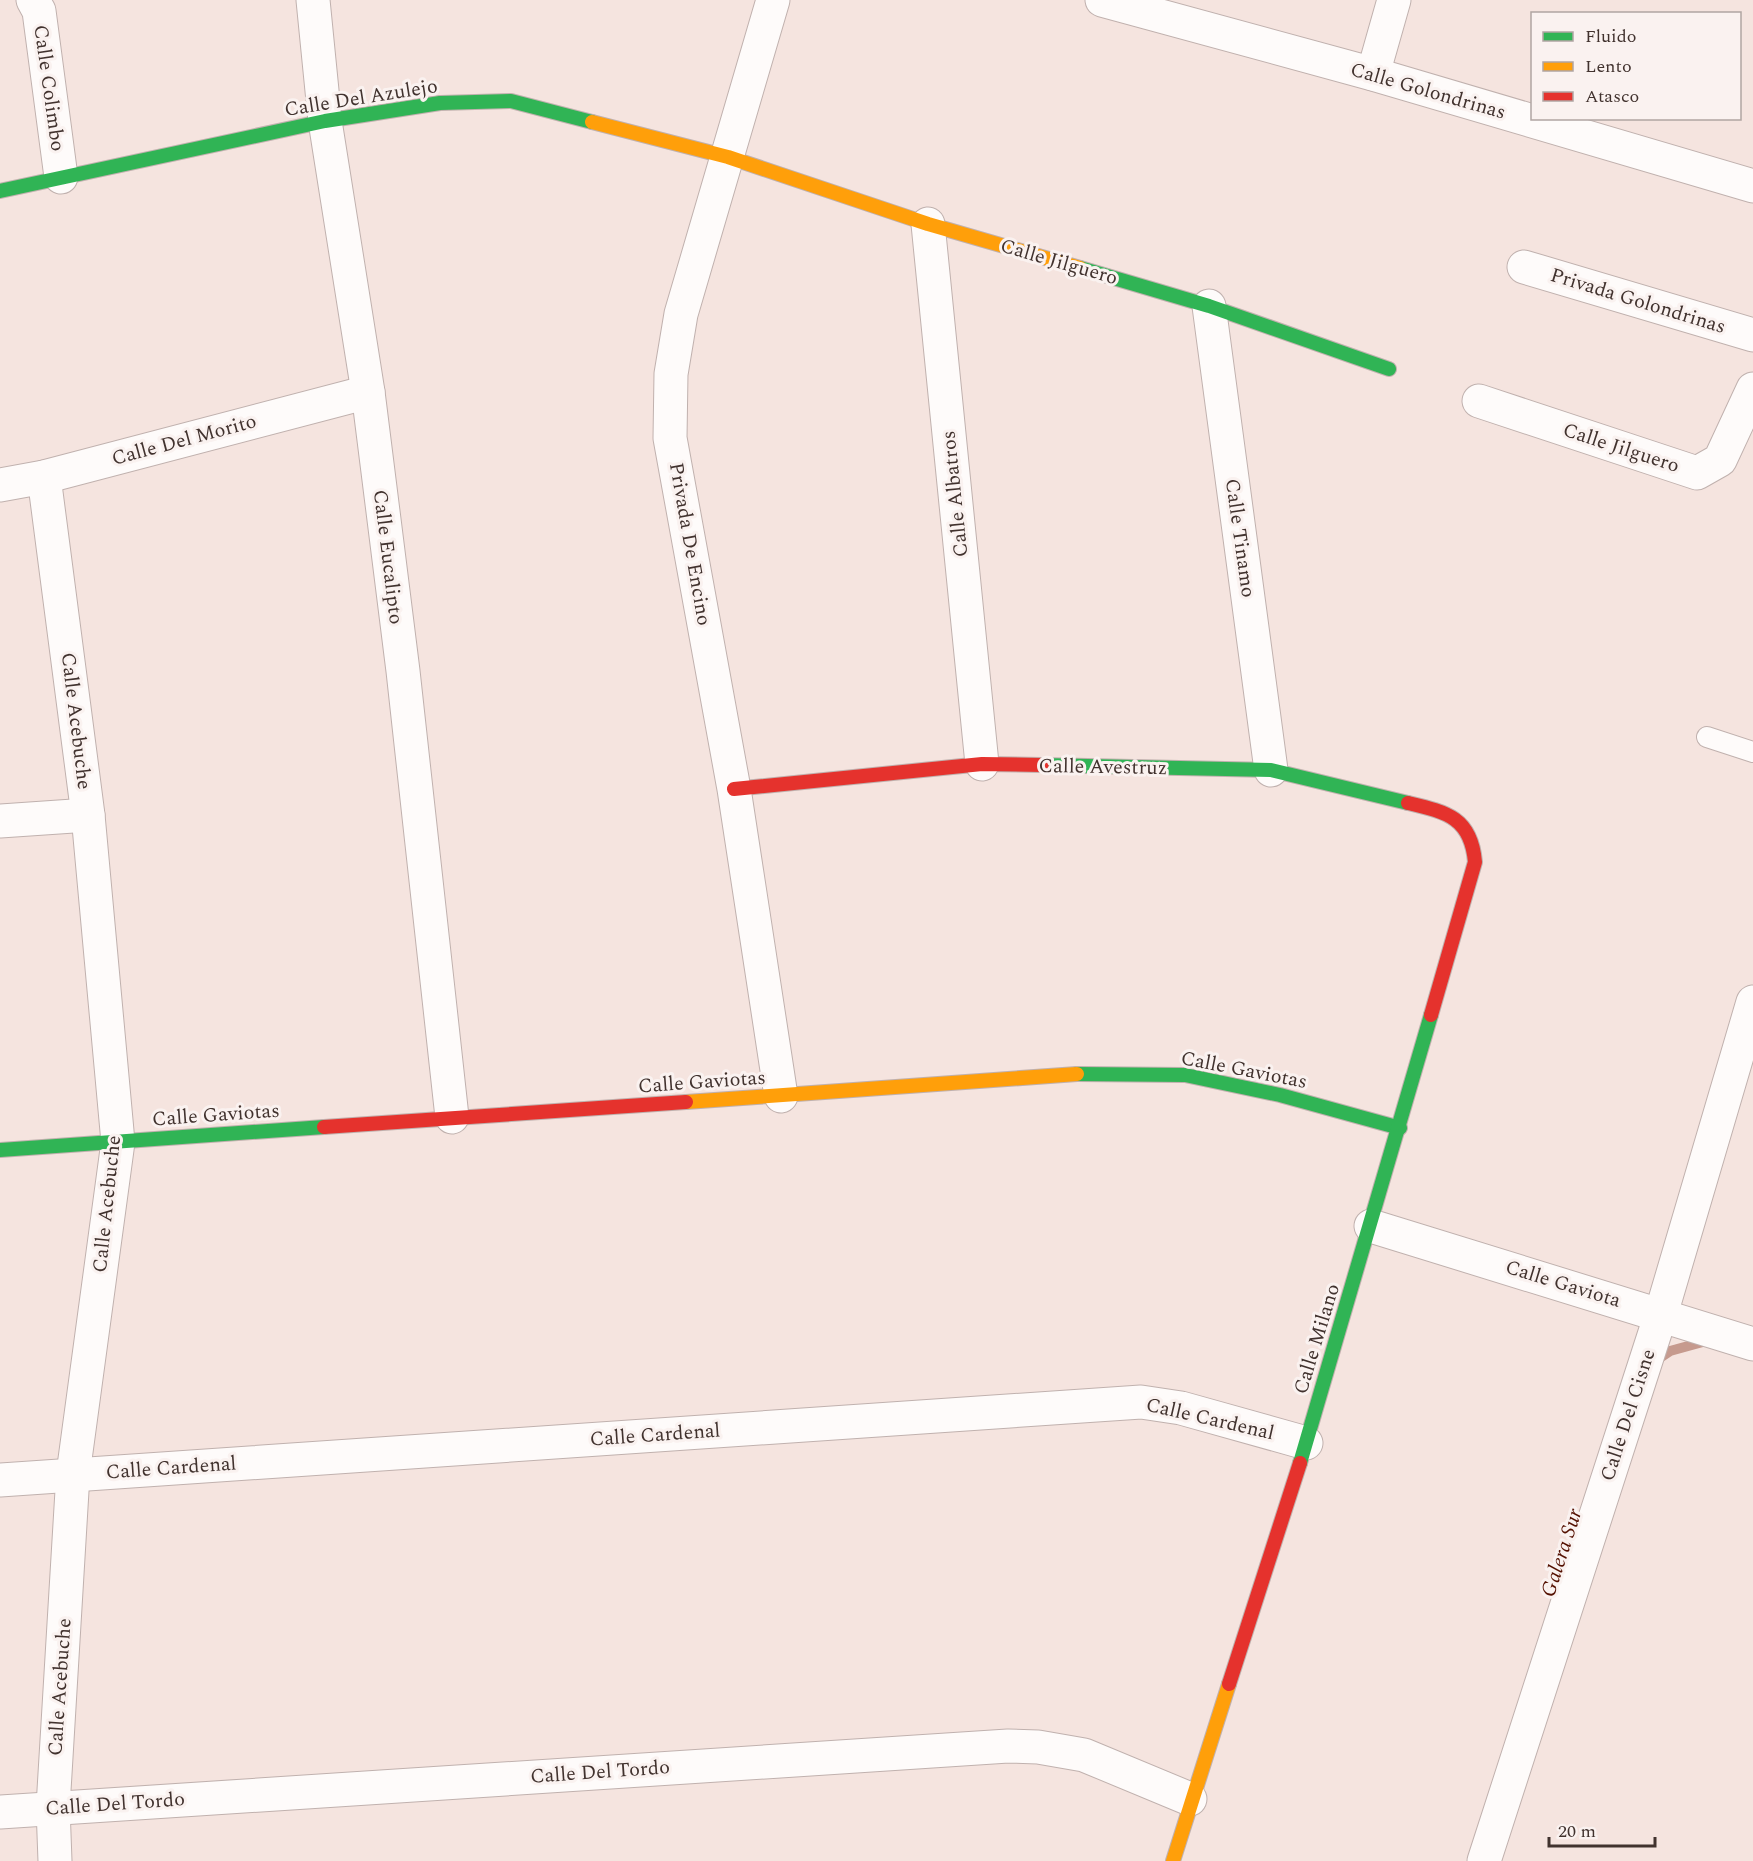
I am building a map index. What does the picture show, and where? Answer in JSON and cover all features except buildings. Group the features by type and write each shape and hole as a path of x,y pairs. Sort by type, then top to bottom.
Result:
{"street":[{"name":"Calle Colimbo","path":"33,0 39,11 61,177"},
{"name":"Calle Eucalipto","path":"313,0 326,121 368,392 403,671 452,1117"},
{"name":"Privada De Encino","path":"772,0 681,314 671,374 670,438 734,789 782,1096"},
{"name":"Calle Golondrinas","path":"1102,0 1373,74 1753,186"},
{"path":"1373,74 1394,0"},
{"name":"Calle Del Azulejo","path":"0,191 326,121 440,104 511,101 728,157"},
{"name":"Calle Jilguero","path":"728,157 928,224 1209,306 1389,369"},
{"name":"Calle Albatros","path":"928,224 982,764"},
{"name":"Privada Golondrinas","path":"1524,267 1753,335"},
{"name":"Calle Tinamo","path":"1209,306 1271,770"},
{"name":"Calle Jilguero","path":"1479,401 1697,473 1720,460 1753,389"},
{"name":"Calle Del Morito","path":"0,485 44,477 368,392"},
{"name":"Calle Acebuche","path":"44,477 88,815 118,1142 73,1474 52,1807 55,1861"},
{"name":"Calle Avestruz","path":"734,789 982,764 1271,770 1445,812 1463,826"},
{"path":"0,821 88,815"},
{"name":"Calle Milano","path":"1173,1861 1190,1799 1306,1443 1400,1128 1475,862 1472,840 1463,826"},
{"name":"Calle Del Cisne","path":"1484,1861 1746,1048 1753,1002"},
{"name":"Calle Gaviotas","path":"0,1150 1093,1073 1185,1076 1280,1095 1400,1128"},
{"name":"Calle Gaviota","path":"1371,1226 1753,1344"},
{"name":"Calle Cardenal","path":"0,1480 1141,1402 1180,1408 1306,1443"},
{"name":"Calle Del Tordo","path":"0,1812 1008,1746 1038,1747 1084,1755 1190,1799"}],"lane":[{"path":"1707,737 1753,752"}],"waterway":[{"name":"Galera Sur","path":"1655,1361 1670,1351 1710,1340"}],"traffic: fast":[{"path":"0,191 325,121 440,103 511,101 592,122"},
{"path":"1080,268 1209,306 1389,369"},
{"path":"1042,765 1271,770 1408,803"},
{"path":"1300,1463 1431,1015"},
{"path":"1077,1074 1185,1075 1280,1095 1400,1128"},
{"path":"0,1150 324,1127"}],"traffic: slow":[{"path":"592,122 728,157 928,224 1080,268"},
{"path":"686,1102 1077,1074"},
{"path":"1173,1861 1229,1684"}],"traffic: jam":[{"path":"734,789 982,764 1042,765"},
{"path":"1408,803 1445,814 1462,826 1473,847 1475,862 1431,1015"},
{"path":"324,1127 686,1102"},
{"path":"1229,1684 1300,1463"}]}
